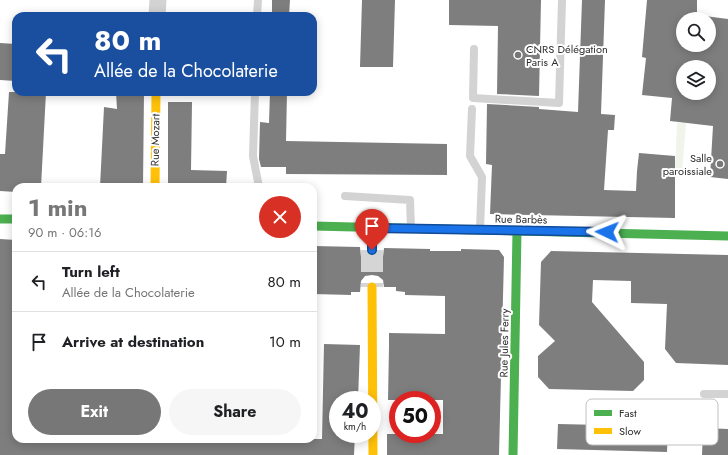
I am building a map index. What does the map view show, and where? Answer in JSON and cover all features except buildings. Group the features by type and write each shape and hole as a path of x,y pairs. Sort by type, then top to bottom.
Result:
{"street":[{"path":"157,12 158,0"},
{"name":"Rue Mozart","path":"155,183 156,96"},
{"path":"0,219 12,219"},
{"name":"Rue Barbès","path":"317,226 728,236"},
{"path":"372,228 372,250"},
{"name":"Rue Jules Ferry","path":"513,455 517,231"},
{"path":"372,287 372,455"}],"lane":[{"path":"257,12 258,0"},
{"path":"474,49 473,98 559,102 562,0"},
{"path":"255,96 253,156 258,183"},
{"path":"472,109 470,156 482,177 480,230"},
{"path":"345,196 410,200 411,228"},
{"path":"704,394 728,394"}],"shaded area":[{"path":"677,123 686,123 682,173 675,173"}],"tunnel":[{"path":"372,250 372,287"}],"traffic: fast":[{"path":"0,219 12,219"},
{"path":"317,226 728,236"},
{"path":"372,228 372,250"},
{"path":"513,455 517,231"}],"traffic: slow":[{"path":"155,183 156,96"},
{"path":"372,287 373,455"}],"place":[{"name":"CNRS Délégation Paris A","path":"518,55"},
{"name":"Salle paroissiale","path":"720,164"}],"route":[{"path":"372,250 372,228 607,232"}]}
